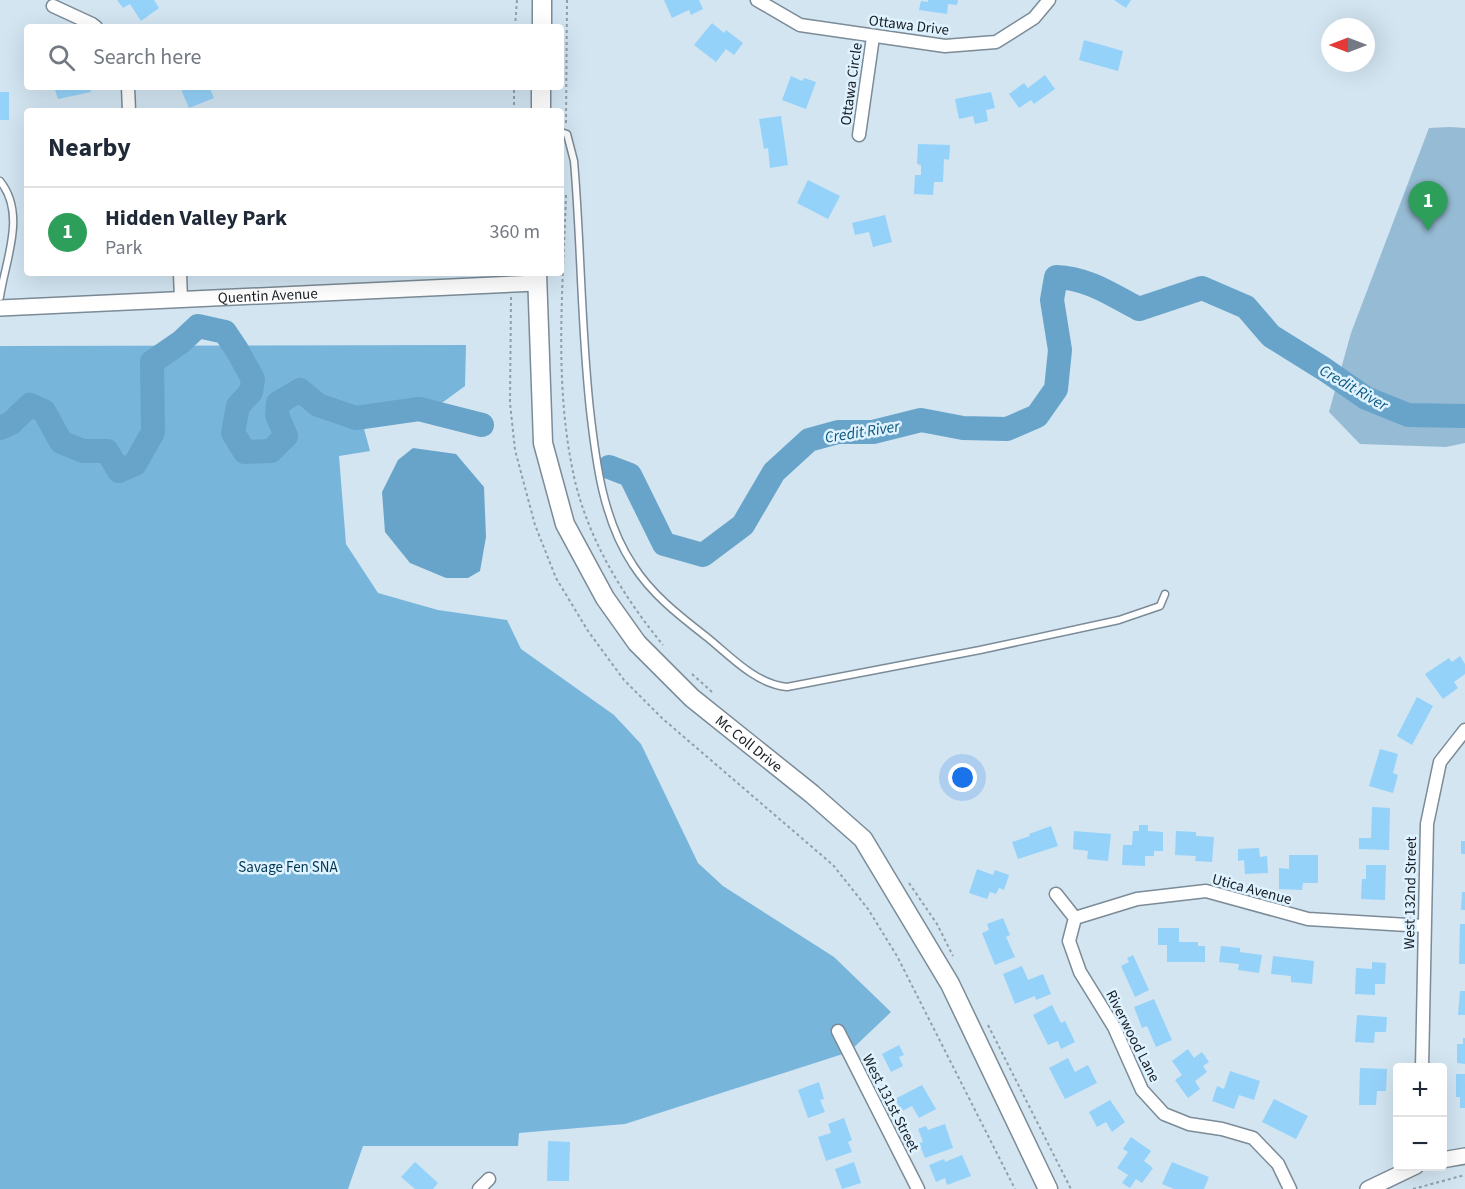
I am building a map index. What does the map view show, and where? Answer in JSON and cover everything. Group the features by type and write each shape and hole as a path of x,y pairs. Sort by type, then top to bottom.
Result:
{"main road":[{"path":"542,0 542,24"},
{"path":"541,90 541,108"},
{"name":"Mc Coll Drive","path":"537,278 543,443 565,524 604,598 637,643 693,698 812,794 863,839 950,984 1048,1189"}],"street":[{"name":"Ottawa Drive","path":"757,0 800,25 945,46 996,42 1034,18 1049,0"},
{"path":"53,6 92,24"},
{"name":"Ottawa Circle","path":"859,135 873,37"},
{"path":"128,90 129,108"},
{"path":"180,276 181,299"},
{"name":"Quentin Avenue","path":"0,308 510,284 537,278"},
{"name":"West 132nd Street","path":"1422,1063 1427,824 1440,762 1465,730"},
{"name":"Utica Avenue","path":"1075,918 1137,899 1206,891 1308,920 1424,926"},
{"path":"1056,894 1075,918"},
{"name":"Riverwood Lane","path":"1075,918 1069,941 1080,972 1114,1027 1142,1090 1164,1114 1189,1124 1222,1129 1253,1138 1278,1164 1290,1189"},
{"name":"West 131st Street","path":"838,1031 918,1189"},
{"path":"1447,1160 1465,1156"},
{"path":"1368,1189 1407,1171"},
{"path":"479,1189 489,1179"}],"lane":[{"path":"564,133 572,146 576,178 587,380 596,455 610,520 634,566 654,591 675,612 746,669 774,686 787,687 980,650 1119,620 1160,606 1165,594"},
{"path":"0,181 11,202 13,231 0,297"}],"path":[{"path":"515,24 517,0"},
{"path":"564,133 567,0"},
{"path":"514,90 514,108"},
{"path":"564,254 566,189"},
{"path":"563,276 561,352 564,416 573,474 592,532 616,580 641,618 664,646"},
{"path":"510,284 510,403 516,450 535,525 556,578 588,631 624,680 663,718 833,865 868,909 897,956 1015,1189"},
{"path":"687,669 718,698"},
{"path":"905,877 937,924 953,956"},
{"path":"985,1018 1071,1189"},
{"path":"1413,1189 1465,1174"}],"shaded area":[{"path":"1429,128 1465,128 1465,443 1446,447 1360,444 1329,412 1351,333"},
{"path":"413,448 456,454 484,487 486,537 480,571 468,578 446,578 410,563 385,532 382,492 398,460"}],"green space":[{"name":"Savage Fen SNA","path":"466,345 465,386 420,419 402,408 363,425 370,451 339,456 346,544 378,593 438,610 507,620 521,649 614,715 641,744 698,863 723,886 834,957 891,1012 849,1052 625,1124 519,1133 518,1146 363,1146 348,1189 0,1189 0,346"}],"building":[{"path":"117,0 154,0 159,8 141,21 130,4 123,8"},
{"path":"664,0 699,0 703,9 691,15 689,10 672,18"},
{"path":"928,0 958,0 957,5 948,4 947,14 919,10 921,1 928,2"},
{"path":"1114,0 1131,0 1126,8"},
{"path":"712,23 724,33 726,30 743,43 734,55 726,49 716,62 694,45"},
{"path":"1084,40 1123,51 1118,71 1079,60"},
{"path":"1045,75 1055,89 1034,104 1031,100 1019,108 1009,94 1024,83 1028,88"},
{"path":"791,76 802,81 804,78 816,82 806,109 782,100"},
{"path":"55,90 91,90 91,92 58,99"},
{"path":"181,90 210,90 214,98 189,108"},
{"path":"0,92 9,92 9,120 0,120"},
{"path":"991,92 995,108 986,110 988,121 975,124 973,116 959,119 955,99"},
{"path":"781,116 788,165 770,168 768,148 764,149 759,119"},
{"path":"918,144 950,145 949,160 944,159 943,182 934,182 933,195 914,194 915,175 921,175 921,165 917,164"},
{"path":"808,180 840,196 828,219 797,203"},
{"path":"885,215 892,242 873,247 869,232 855,235 852,223"},
{"path":"1460,656 1465,664 1465,674 1454,682 1458,688 1443,699 1425,674 1449,658 1452,662"},
{"path":"1417,697 1433,706 1412,745 1397,736"},
{"path":"1380,749 1398,754 1393,773 1398,775 1393,793 1369,786"},
{"path":"1372,807 1390,808 1389,850 1359,849 1359,838 1371,838"},
{"path":"1139,825 1148,825 1148,831 1163,832 1163,851 1154,851 1154,856 1145,856 1145,866 1122,865 1123,845 1132,845 1133,831 1139,831"},
{"path":"1051,826 1058,846 1018,859 1012,842"},
{"path":"1074,831 1111,834 1108,861 1087,859 1088,851 1073,849"},
{"path":"1176,831 1196,832 1196,836 1214,837 1212,862 1195,861 1196,856 1175,855"},
{"path":"1461,841 1465,841 1465,854 1461,854"},
{"path":"1259,848 1260,857 1267,856 1268,873 1245,874 1244,860 1238,861 1238,849"},
{"path":"1289,855 1318,855 1318,883 1303,883 1302,890 1279,889 1279,868 1289,869"},
{"path":"1366,865 1386,865 1385,900 1361,899 1362,879 1366,879"},
{"path":"977,869 993,875 995,870 1009,875 1004,890 999,888 996,894 990,892 987,899 969,893"},
{"path":"1462,892 1465,892 1465,910 1461,910"},
{"path":"1003,918 1010,935 1006,937 1015,957 995,965 982,933 989,930 987,924"},
{"path":"1460,924 1465,924 1465,964 1459,964"},
{"path":"1158,928 1179,928 1179,942 1198,942 1198,946 1205,946 1205,962 1167,962 1167,945 1158,945"},
{"path":"1221,946 1240,948 1240,952 1262,955 1259,973 1238,970 1239,964 1219,962"},
{"path":"1133,955 1149,990 1135,997 1121,966 1129,962 1127,958"},
{"path":"1273,956 1314,961 1312,984 1291,982 1291,976 1271,974"},
{"path":"1372,962 1386,963 1385,984 1375,984 1375,995 1355,994 1356,968 1372,969"},
{"path":"1022,966 1028,980 1043,974 1051,994 1036,1000 1035,996 1015,1004 1003,974"},
{"path":"1460,991 1465,991 1465,1015 1458,1015"},
{"path":"1154,999 1172,1040 1156,1047 1147,1026 1142,1028 1134,1007"},
{"path":"1052,1005 1061,1023 1065,1021 1075,1042 1061,1049 1058,1041 1048,1045 1033,1015"},
{"path":"1357,1015 1387,1017 1386,1032 1375,1032 1374,1043 1355,1042"},
{"path":"1463,1038 1465,1038 1465,1064 1457,1063 1457,1044 1463,1044"},
{"path":"899,1045 904,1055 899,1057 903,1066 891,1072 882,1054"},
{"path":"1188,1049 1194,1058 1202,1052 1209,1062 1203,1066 1207,1072 1195,1081 1200,1089 1188,1098 1175,1080 1182,1075 1172,1061"},
{"path":"1068,1058 1075,1072 1088,1065 1097,1083 1065,1099 1049,1068"},
{"path":"1360,1068 1387,1069 1386,1091 1377,1091 1376,1105 1359,1105"},
{"path":"1230,1071 1260,1081 1254,1100 1239,1095 1234,1109 1212,1101 1217,1086 1224,1089"},
{"path":"1456,1074 1465,1074 1465,1108 1460,1108 1460,1097 1456,1097"},
{"path":"819,1082 824,1099 820,1100 825,1112 808,1118 798,1090"},
{"path":"922,1085 936,1109 919,1118 912,1106 902,1111 895,1099"},
{"path":"1274,1099 1308,1116 1296,1139 1262,1122"},
{"path":"1110,1100 1125,1122 1112,1132 1106,1122 1097,1127 1089,1112"},
{"path":"844,1118 852,1140 848,1142 852,1152 826,1161 818,1137 831,1133 828,1124"},
{"path":"945,1124 953,1148 925,1158 919,1143 923,1142 918,1129 926,1126 928,1130"},
{"path":"1131,1137 1151,1151 1144,1161 1153,1168 1142,1183 1136,1179 1130,1188 1122,1183 1128,1175 1117,1168 1128,1152 1123,1149"},
{"path":"548,1141 570,1142 569,1181 547,1181"},
{"path":"962,1155 971,1176 947,1185 945,1178 936,1182 929,1165"},
{"path":"415,1162 438,1183 433,1189 415,1189 401,1177"},
{"path":"854,1162 861,1183 842,1189 835,1169"},
{"path":"1172,1162 1209,1177 1204,1189 1174,1189 1162,1184"}],"waterway":[{"name":"Credit River","path":"609,467 630,475 664,544 703,555 743,525 774,472 809,440 838,432 873,432 921,420 963,428 1007,429 1037,416 1056,389 1060,350 1052,300 1056,277 1079,280 1139,309 1202,288 1246,307 1271,336 1366,398 1408,415 1465,416"},
{"name":"Credit River","path":"0,428 11,423 30,405 44,411 61,442 83,451 107,451 119,471 135,464 153,432 152,362 181,342 198,326 225,332 253,379 251,392 238,406 233,433 245,452 271,451 286,436 277,415 278,403 300,390 318,405 356,418 419,409 482,425"}],"place":[{"name":"Hidden Valley Park","path":"1428,231"}]}
